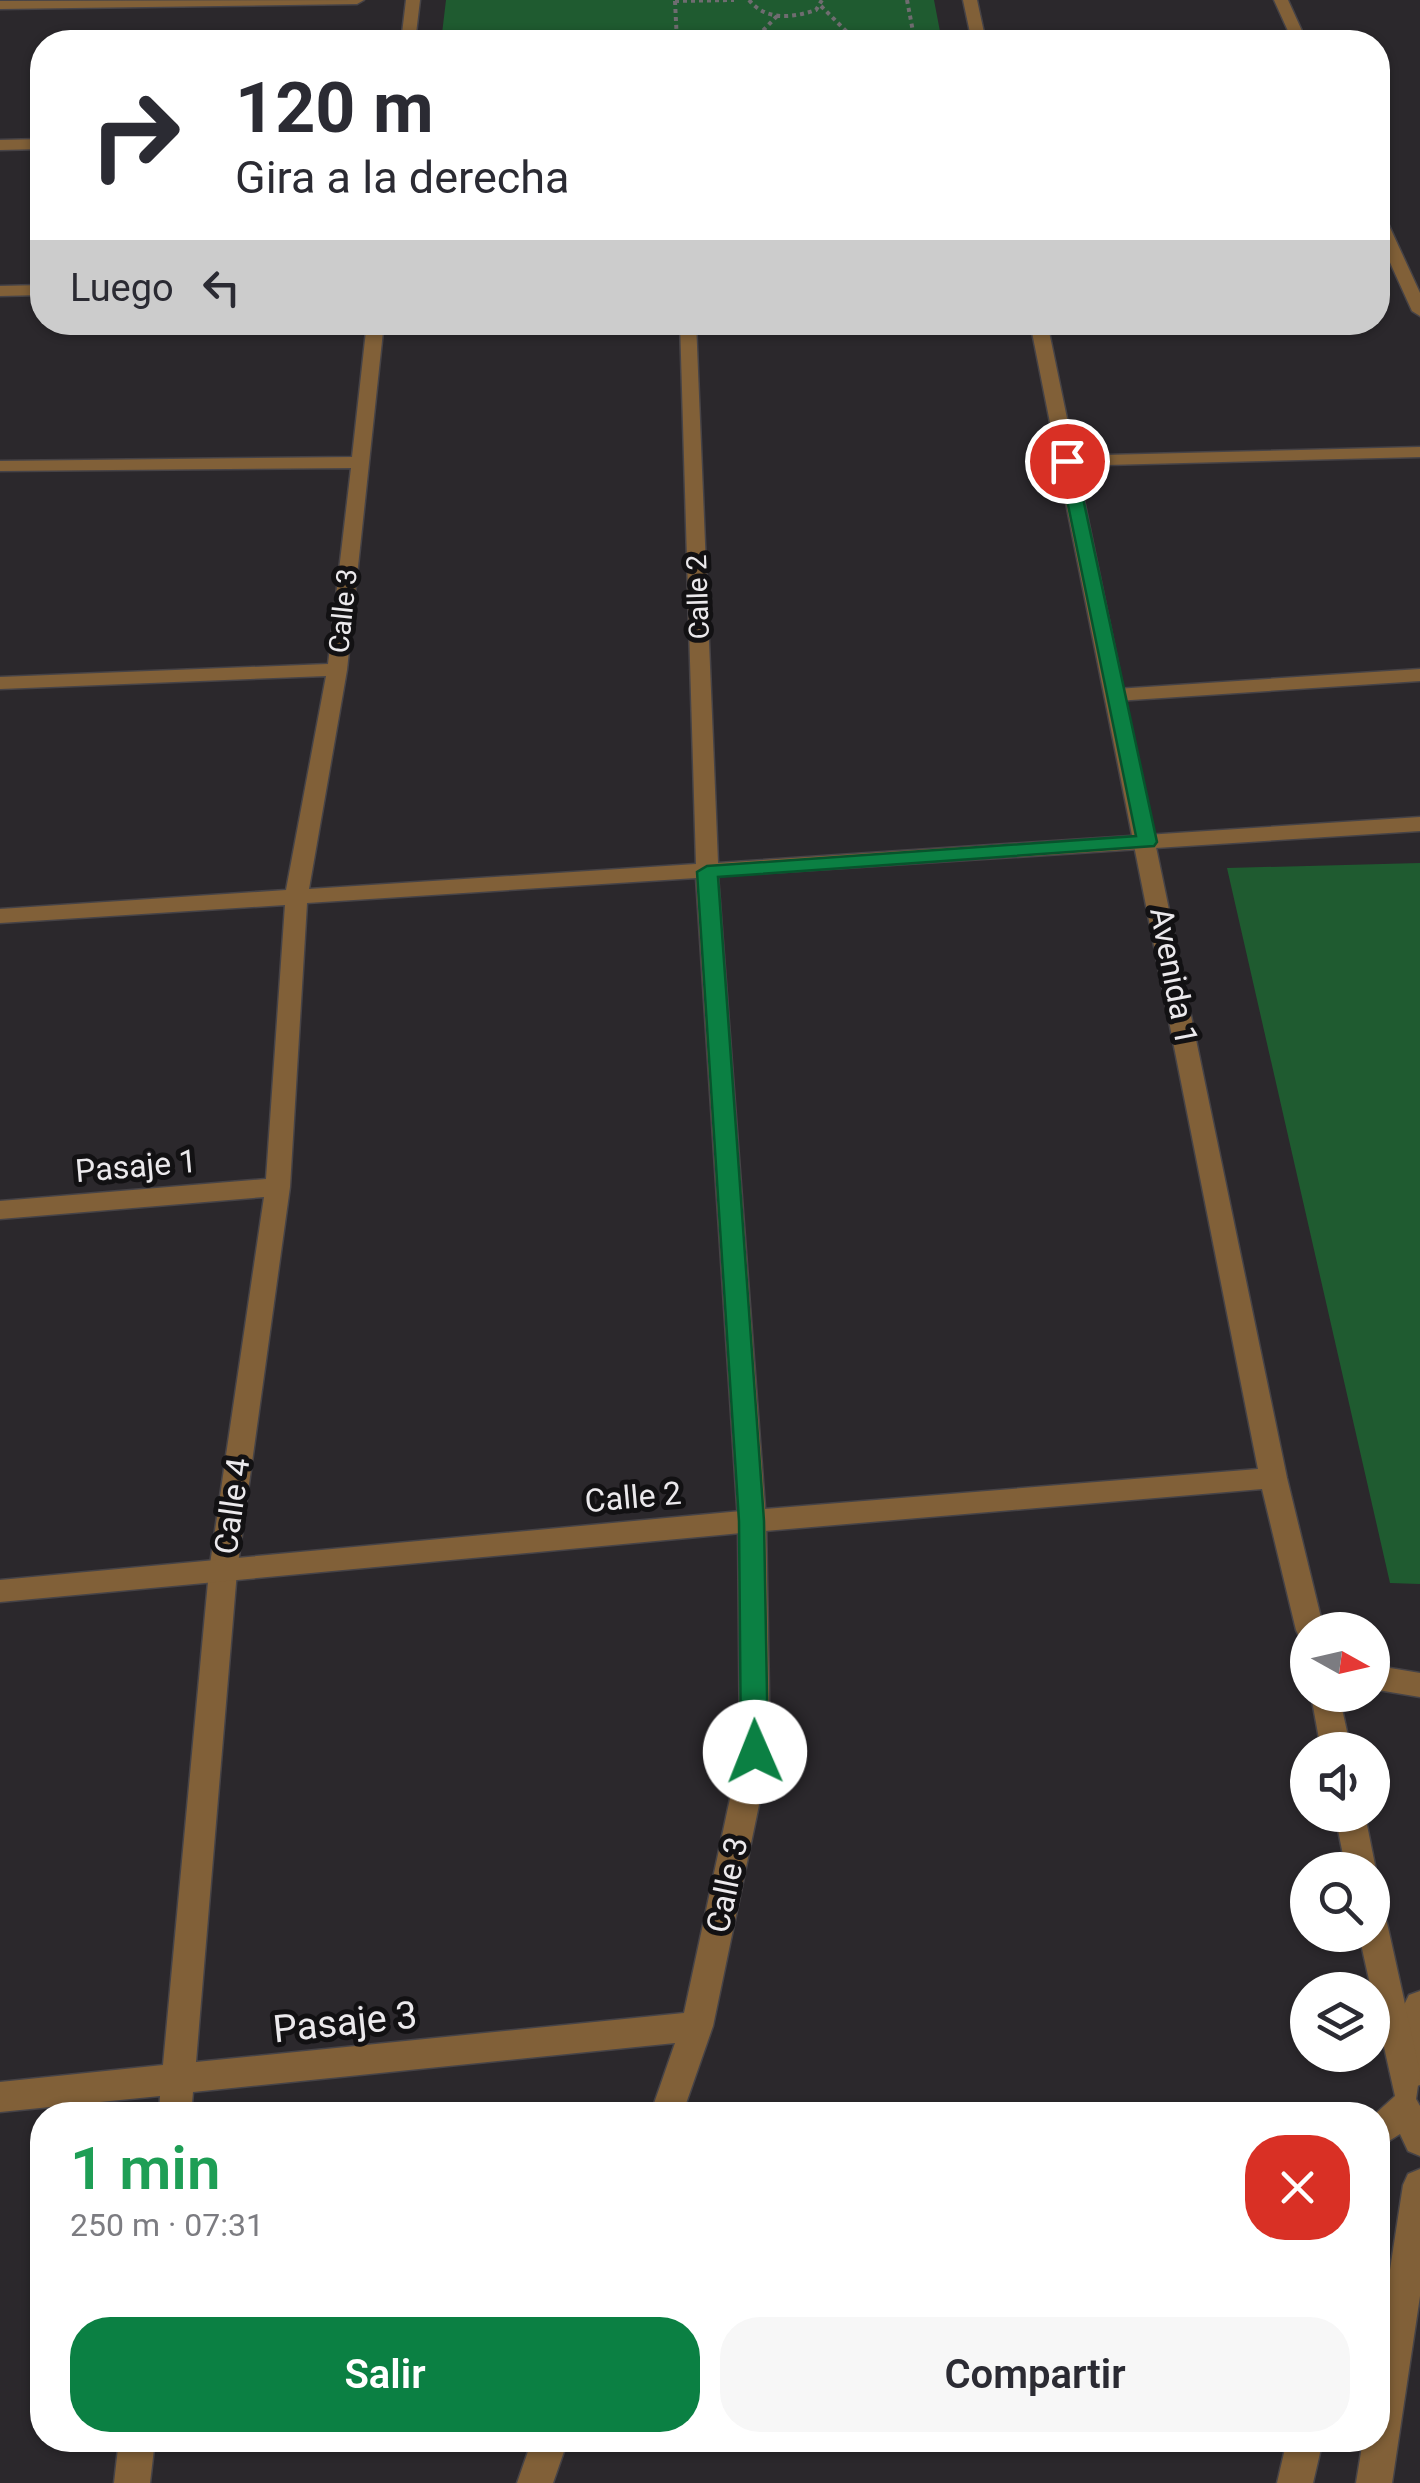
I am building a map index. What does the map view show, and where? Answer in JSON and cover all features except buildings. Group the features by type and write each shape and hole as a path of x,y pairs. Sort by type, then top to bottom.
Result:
{"street":[{"path":"0,5 357,0"},
{"path":"409,30 413,0"},
{"path":"970,0 976,30"},
{"path":"1281,0 1295,30"},
{"path":"0,145 30,144"},
{"path":"1390,248 1420,312"},
{"path":"1390,269 1399,269"},
{"path":"0,291 30,290"},
{"name":"Calle 3","path":"296,898 336,670 375,335"},
{"name":"Calle 2","path":"688,335 707,872"},
{"name":"Avenida 1","path":"1041,335 1147,842 1273,1478 1306,1612"},
{"path":"1067,461 1420,452"},
{"path":"0,466 360,462"},
{"path":"0,683 336,670"},
{"path":"1116,695 1420,675"},
{"path":"0,916 1420,824"},
{"name":"Calle 3","path":"671,2102 697,2026 755,1752 752,1521 707,872"},
{"name":"Calle 4","path":"176,2102 223,1571 278,1187 296,898"},
{"name":"Pasaje 1","path":"0,1210 278,1187"},
{"name":"Calle 2","path":"0,1592 752,1521 1273,1478"},
{"path":"1390,1680 1420,1685"},
{"path":"1377,1952 1405,2097 1420,2140"},
{"path":"1390,2117 1405,2097 1420,2005"},
{"name":"Pasaje 3","path":"0,2097 697,2026"},
{"path":"1390,2379 1420,2185"},
{"path":"132,2483 136,2452"},
{"path":"535,2483 546,2452"},
{"path":"1295,2483 1302,2452"},
{"path":"1374,2483 1379,2452"}],"path":[{"path":"676,30 675,0 734,0"},
{"path":"749,0 755,9 778,16 808,14 821,3 846,30"},
{"path":"907,0 913,30"},
{"path":"764,30 778,16"}],"green space":[{"path":"446,0 934,0 940,30 442,30"},
{"path":"1420,863 1420,1584 1390,1583 1227,868"}],"route":[{"path":"755,1752 752,1521 707,872 1147,842 1067,461"}]}
